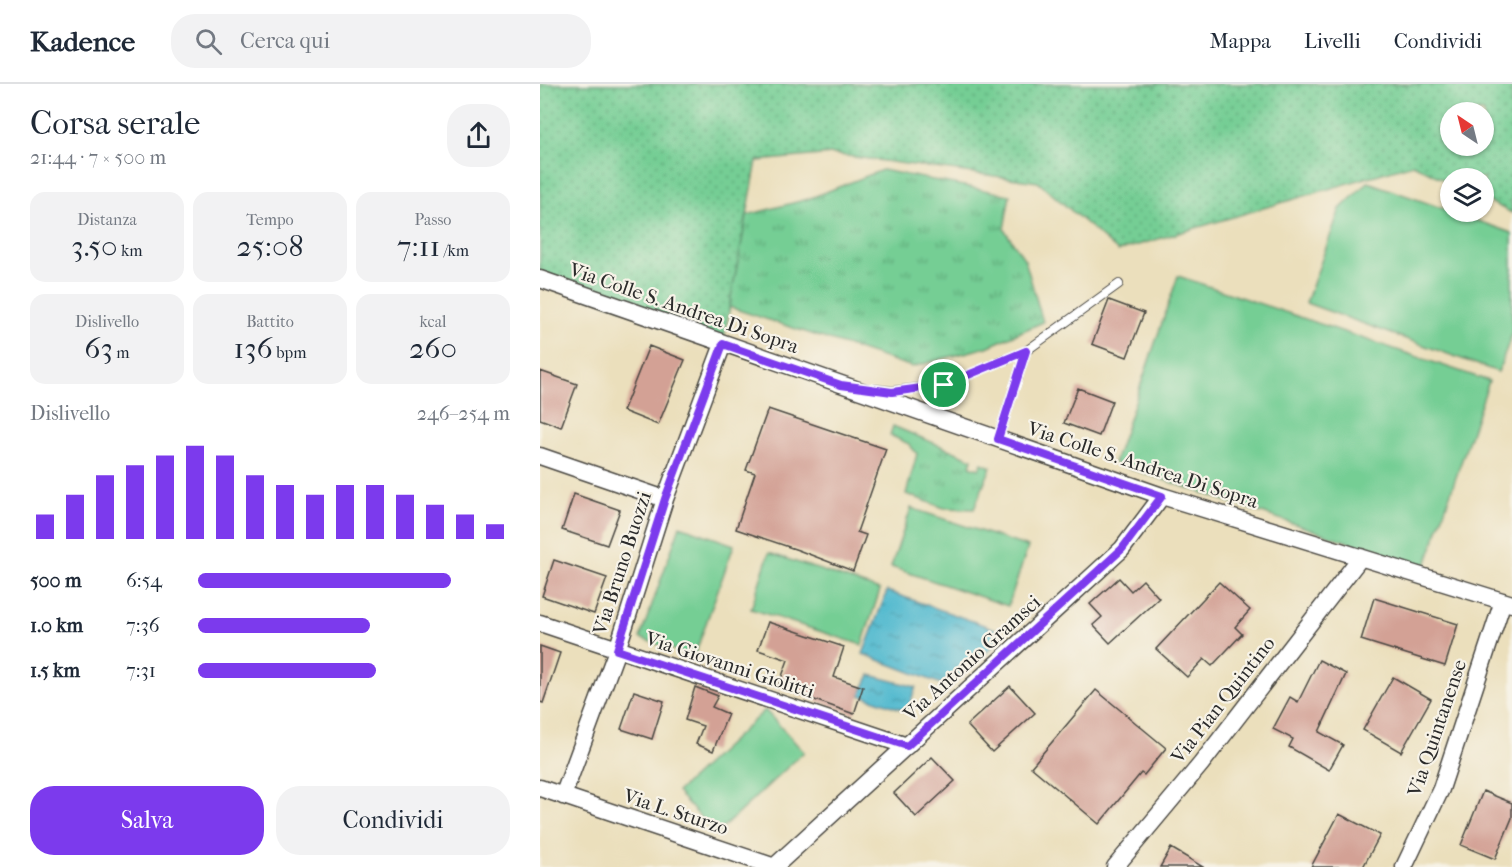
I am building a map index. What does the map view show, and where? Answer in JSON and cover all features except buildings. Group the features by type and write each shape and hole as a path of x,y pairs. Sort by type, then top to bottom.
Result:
{"street":[{"name":"Via Colle S. Andrea Di Sopra","path":"540,279 1162,496 1508,602"},
{"name":"Via Bruno Buozzi","path":"563,796 617,650 665,499 723,344"},
{"path":"540,456 665,499"},
{"name":"Via Antonio Gramsci","path":"775,867 1122,549 1162,496"},
{"name":"Via Pian Quintino","path":"1115,867 1201,764 1361,557"},
{"name":"Via Quintanense","path":"1404,867 1441,789 1508,602"},
{"name":"Via Giovanni Giolitti","path":"540,623 907,746"},
{"name":"Via L. Sturzo","path":"540,788 775,867"}],"lane":[{"path":"841,385 892,392 944,385 1026,351 1119,284"},
{"path":"998,439 1026,351"}],"green space":[{"path":"540,84 1512,84 1512,213 1494,204 1494,168 1440,168 1440,178 1413,164 1118,251 1038,182 832,154 757,161 723,344 540,279"},
{"path":"882,170 1010,195 1004,229 1025,260 1043,322 987,347 912,367 729,307 747,215 808,199"},
{"path":"1368,182 1440,208 1440,222 1481,222 1512,233 1512,334 1498,372 1306,303 1340,209"},
{"path":"1178,276 1489,381 1425,568 1114,463"},
{"path":"893,426 972,459 970,466 979,469 982,463 991,467 974,509 944,508 906,494 917,454 909,444 890,435"},
{"path":"911,508 1028,547 1008,606 891,567"},
{"path":"680,526 734,545 694,657 640,638"},
{"path":"769,553 880,590 862,645 751,609"},
{"path":"765,710 804,752 716,834 677,792"}],"water":[{"path":"887,591 998,630 1000,640 949,687 863,654"},
{"path":"870,675 916,687 907,711 860,695"}],"route":[{"path":"723,344 841,385 892,392 944,385 1026,351 998,439 1162,496 1122,549 907,746 617,650 665,499 723,344"}]}
